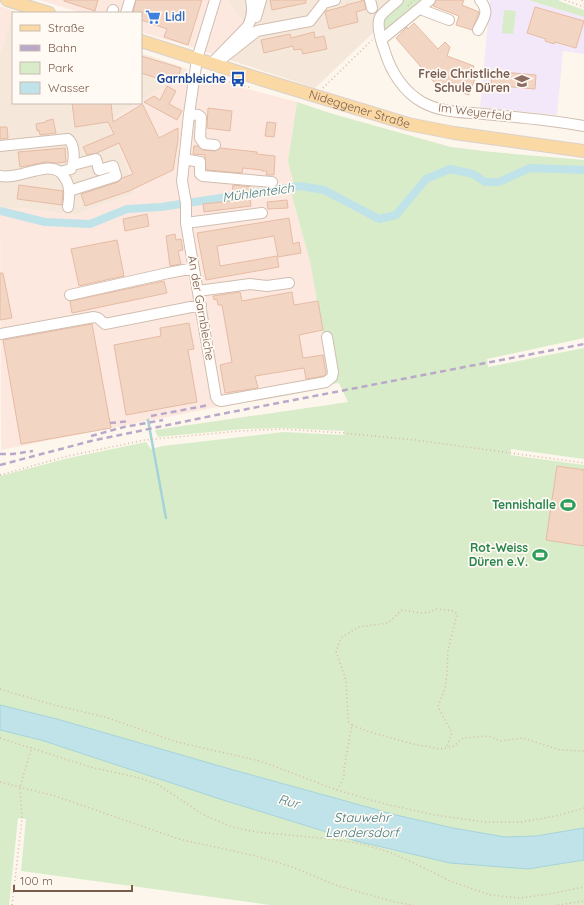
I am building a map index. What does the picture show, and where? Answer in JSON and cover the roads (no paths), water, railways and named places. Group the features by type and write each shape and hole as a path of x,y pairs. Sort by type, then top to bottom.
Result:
{"main road":[{"path":"7,0 23,2 47,12"},
{"name":"Nideggener Straße","path":"142,41 408,124 454,133 584,151"}],"street":[{"path":"119,12 130,0"},
{"name":"An der Garnbleiche","path":"214,0 197,59 189,114 182,181 185,198 186,219 216,397 218,400 326,382 332,377 333,372 327,337"},
{"path":"211,64 248,26 252,10 251,0"},
{"path":"258,31 256,14 261,0"},
{"path":"224,57 258,31 310,21 324,3 335,0"},
{"name":"Im Weyerfeld","path":"398,0 380,17 379,23 388,63 402,86 410,94 426,104 444,110 556,121 584,126"},
{"path":"381,36 420,9 430,0"},
{"path":"478,30 486,12 480,0"},
{"path":"420,9 449,20"},
{"path":"189,114 198,115 201,117 201,141 204,144 215,145"},
{"path":"0,146 68,139 72,144 73,165"},
{"path":"60,172 71,169 73,165 96,159 99,170 113,166 116,176 70,191"},
{"path":"184,159 197,160 200,162 200,174 203,176 272,182"},
{"path":"0,176 10,177 47,168 56,169 68,182 70,191 68,207"},
{"path":"186,219 262,213"},
{"path":"70,295 194,268"},
{"path":"198,291 250,284 267,286 289,283"},
{"path":"0,334 94,317 98,318 105,324 201,305"}],"water":[{"name":"Stauwehr Lendersdorf","path":"0,705 57,719 396,815 453,828 505,837 536,836 584,828 584,860 528,869 450,863 356,841 223,800 41,740 0,730"}],"waterway":[{"name":"Mühlenteich","path":"0,211 45,222 90,224 127,209 161,207 300,186 324,190 379,219 396,215 426,179 450,169 473,174 485,182 499,182 530,168 584,170"},
{"path":"148,420 166,518"}],"railway":[{"path":"0,465 91,441 216,415 584,344"},
{"path":"151,416 209,405"},
{"path":"91,436 124,427 163,420"},
{"path":"110,423 130,421"},
{"path":"0,454 33,451"}],"place":[{"name":"Lidl","path":"153,17"},
{"name":"Garnbleiche","path":"238,79"},
{"name":"Freie Christliche Schule Düren","path":"522,81"},
{"name":"Tennishalle","path":"568,505"},
{"name":"Rot-Weiss Düren e.V.","path":"540,555"}],"water label":[{"name":"Rur","path":"289,801"}]}
